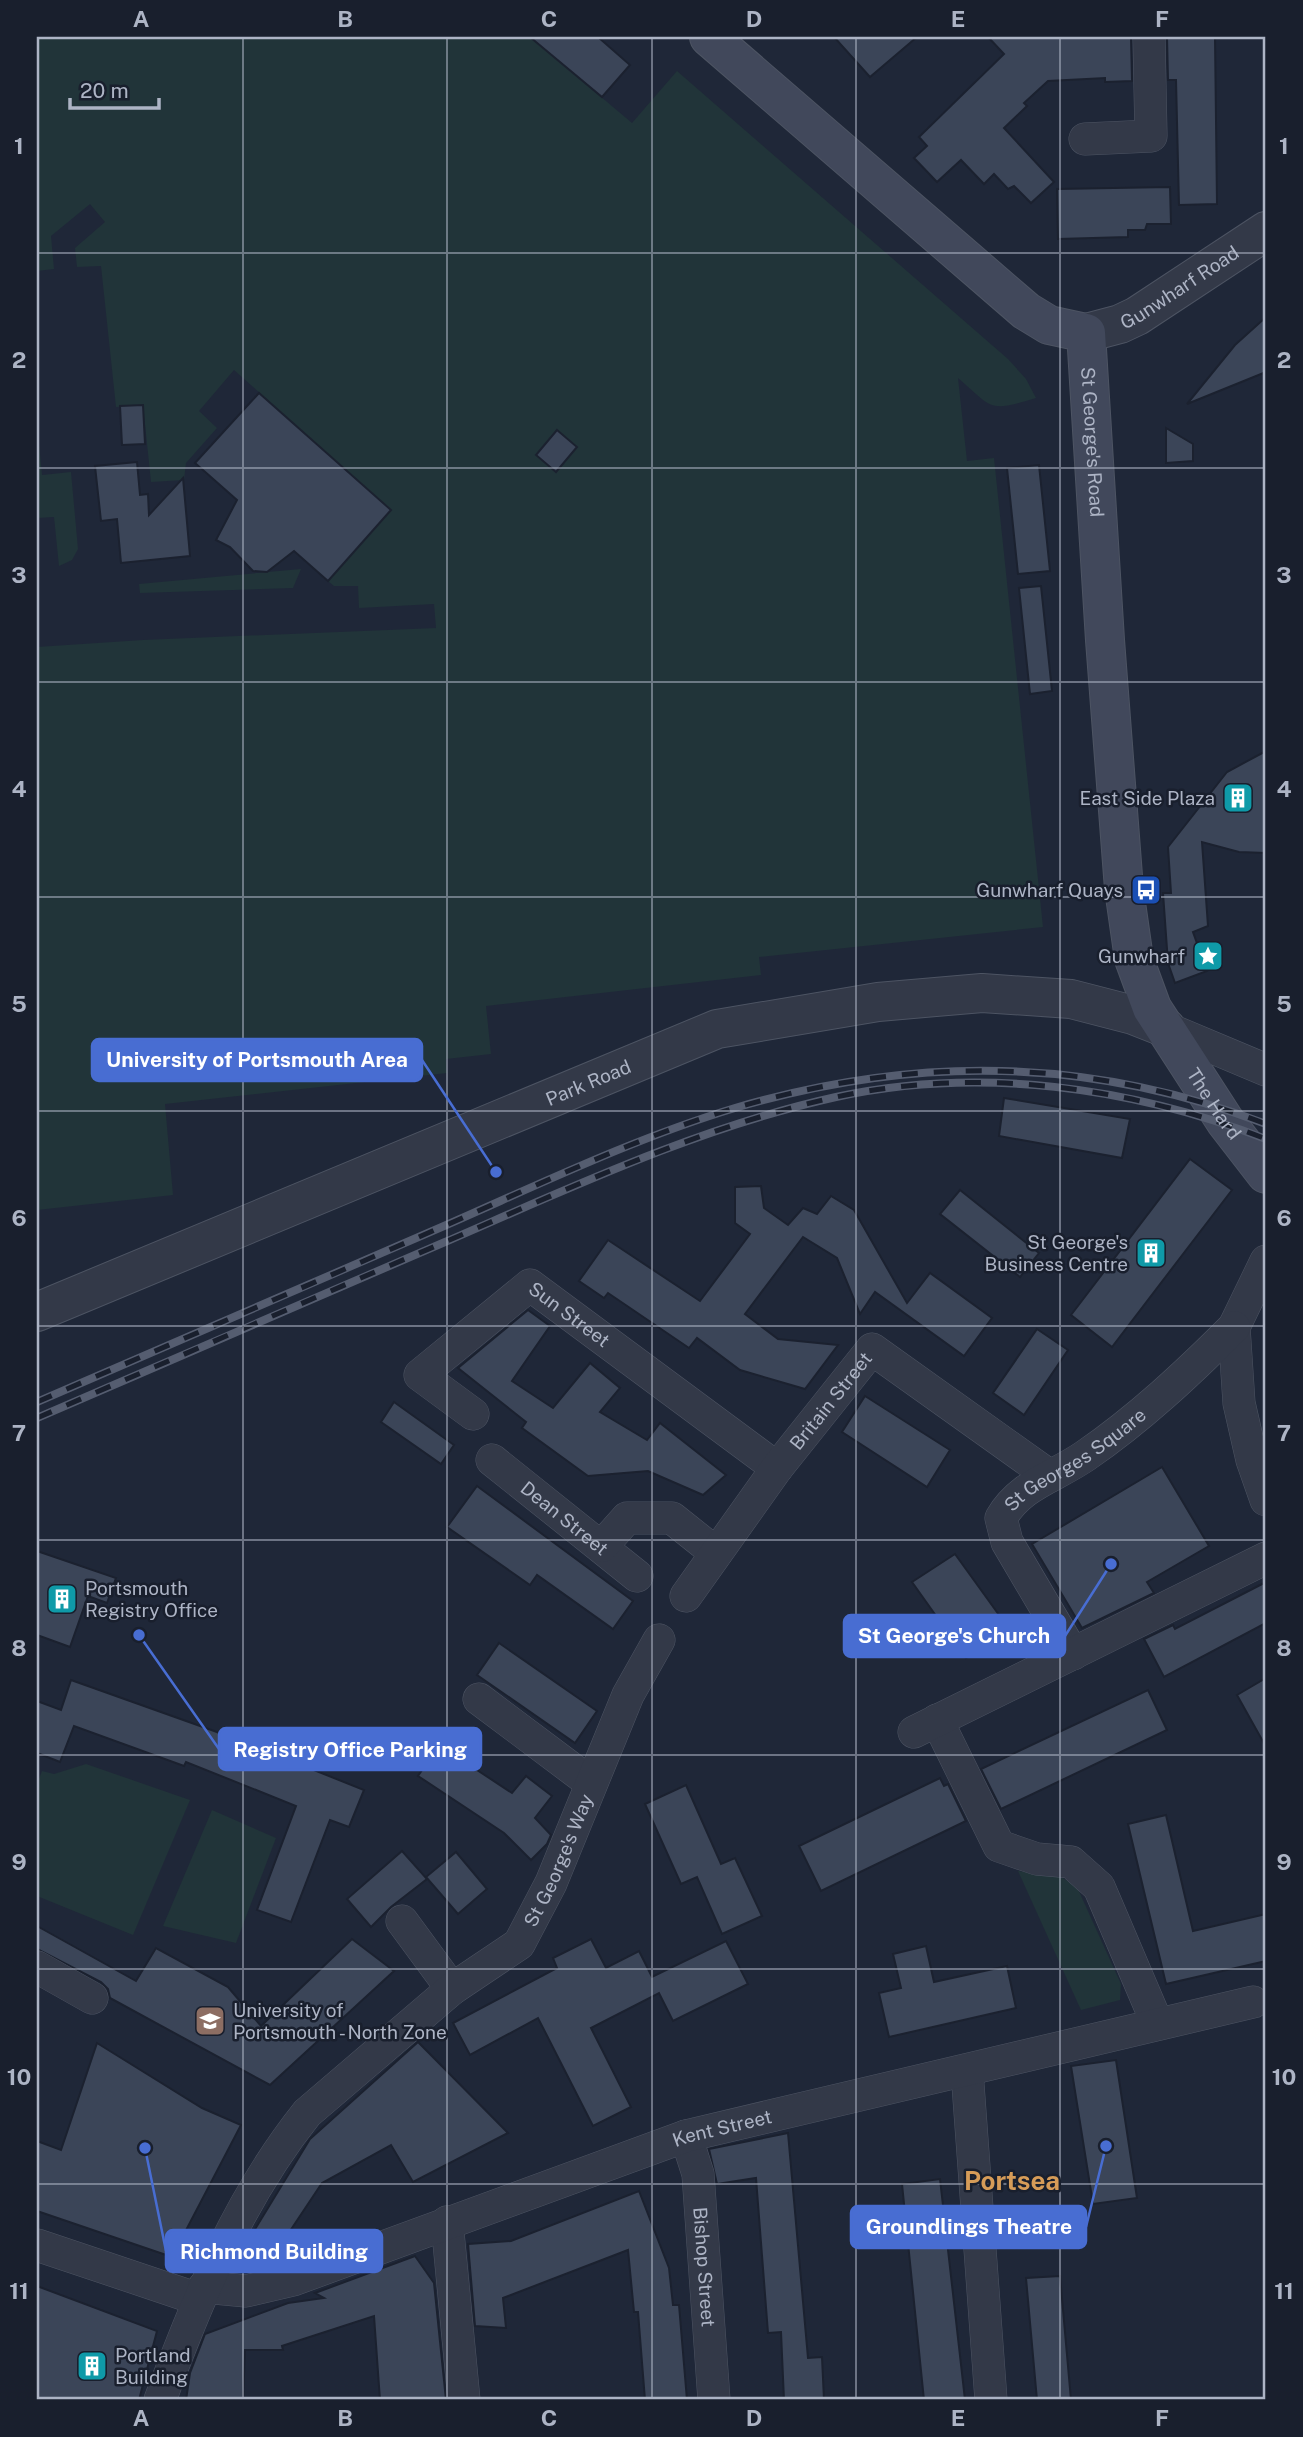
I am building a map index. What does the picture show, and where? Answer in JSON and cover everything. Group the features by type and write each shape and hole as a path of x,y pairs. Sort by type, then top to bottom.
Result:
{"main road":[{"path":"724,41 1026,311 1049,325 1086,332"},
{"name":"St George's Road","path":"1086,332 1124,889 1137,972 1145,995 1166,1028"},
{"name":"The Hard","path":"1166,1028 1225,1121 1266,1174"}],"street":[{"path":"1085,139 1151,136 1149,37"},
{"name":"Gunwharf Road","path":"1086,332 1119,324 1137,316 1266,231"},
{"name":"Park Road","path":"37,1312 717,1029 878,1002 982,993 1071,999 1133,1015 1166,1028"},
{"path":"1166,1028 1266,1070"},
{"name":"St Georges Square","path":"1073,1654 1007,1542 1001,1518 1013,1498 1085,1456 1180,1380 1234,1327 1266,1261"},
{"name":"Sun Street","path":"473,1414 420,1375 530,1285 777,1468"},
{"name":"St Georges Square","path":"1234,1327 1239,1403 1252,1460 1266,1500"},
{"name":"Britain Street","path":"686,1596 777,1468 872,1349 1050,1476"},
{"name":"Dean Street","path":"492,1460 637,1576"},
{"path":"602,1546 627,1518 672,1518 716,1553"},
{"path":"1157,2023 1098,1887 1071,1862 1037,1859 999,1846 926,1726 1266,1558"},
{"name":"St George's Way","path":"160,2400 201,2293 260,2178 307,2113 452,1989 519,1944 551,1883 628,1695 659,1640"},
{"path":"479,1699 592,1783"},
{"path":"402,1921 452,1989"},
{"path":"37,1967 92,1998"},
{"name":"Kent Street","path":"37,2245 201,2293 246,2291 293,2280 685,2136 1253,2001"},
{"path":"967,2071 991,2400"},
{"name":"Bishop Street","path":"685,2136 698,2174 714,2400"},
{"path":"447,2222 464,2400"}],"green space":[{"path":"37,37 530,37 632,123 677,71 1008,359 1026,379 1036,398 1008,405 992,405 958,378 967,461 994,458 1043,927 759,957 761,975 486,1006 491,1054 446,1059 447,1073 165,1104 173,1195 37,1210 37,647 436,628 434,604 359,608 358,586 334,586 328,581 391,510 234,370 199,411 217,428 186,463 184,480 151,482 143,405 116,407 101,266 77,267 75,248 105,222 90,204 51,236 54,269 37,271"},
{"path":"37,422 42,475 71,472 78,549 72,560 59,566 54,517 37,518"},
{"path":"301,569 293,588 140,593 139,584"},
{"path":"86,1764 190,1800 133,1935 37,1896 37,1784 42,1771 54,1774"},
{"path":"212,1810 276,1838 236,1943 163,1926"},
{"path":"1018,1871 1061,1877 1077,1887 1121,1984 1120,2000 1081,2010"}],"building":[{"path":"530,37 598,37 630,65 602,97"},
{"path":"834,37 917,37 870,77"},
{"path":"988,37 1131,37 1132,81 1105,82 1105,78 1048,81 1024,103 1027,106 1004,128 1054,182 1031,203 1014,186 1008,189 994,174 984,184 961,160 937,182 914,158 927,146 919,137 1004,54"},
{"path":"1167,37 1215,37 1217,204 1179,205 1176,80 1168,80"},
{"path":"1170,187 1171,224 1147,224 1145,230 1128,230 1128,237 1058,239 1057,189"},
{"path":"1266,317 1266,372 1187,404 1235,345"},
{"path":"259,393 391,510 328,581 294,551 267,572 253,571 230,547 216,540 237,500 195,463"},
{"path":"143,405 145,444 122,445 120,406"},
{"path":"1166,428 1193,444 1193,461 1166,463"},
{"path":"557,430 577,447 556,472 536,455"},
{"path":"137,462 140,495 148,494 149,515 183,478 190,556 121,563 117,519 101,521 95,466"},
{"path":"1039,465 1050,571 1018,574 1007,468"},
{"path":"1041,586 1052,691 1030,694 1019,588"},
{"path":"1266,751 1266,853 1239,852 1202,842 1208,926 1193,932 1207,971 1175,983 1168,963 1163,893 1171,893 1168,847 1227,772"},
{"path":"1004,1098 1130,1119 1122,1158 999,1136"},
{"name":"St George's Business Centre","path":"1190,1159 1232,1190 1112,1347 1071,1315"},
{"path":"761,1186 764,1208 788,1225 803,1208 817,1214 831,1196 854,1210 907,1303 930,1273 992,1318 964,1356 875,1292 860,1314 837,1258 803,1237 745,1314 778,1339 838,1345 805,1389 740,1370 697,1338 689,1348 608,1293 604,1298 579,1281 608,1240 700,1301 750,1234 735,1223 735,1187"},
{"path":"960,1190 1039,1253 1020,1277 940,1214"},
{"path":"528,1310 550,1326 512,1381 553,1408 590,1363 620,1388 600,1412 647,1440 660,1423 726,1475 703,1495 648,1471 588,1476 522,1428 526,1422 458,1368"},
{"path":"1037,1329 1068,1350 1024,1415 993,1393"},
{"path":"865,1396 950,1450 927,1487 842,1432"},
{"path":"394,1402 454,1445 441,1464 381,1422"},
{"path":"1162,1467 1209,1546 1147,1582 1154,1593 1082,1628 1032,1544"},
{"path":"477,1486 633,1601 613,1629 537,1575 530,1585 447,1527"},
{"name":"Portsmouth Registry Office","path":"37,1551 116,1578 107,1603 88,1596 70,1647 37,1635"},
{"path":"955,1554 1012,1633 966,1658 912,1582"},
{"path":"1266,1582 1266,1623 1164,1677 1144,1639 1173,1625 1175,1629"},
{"path":"499,1643 597,1711 575,1743 477,1675"},
{"path":"1266,1678 1266,1747 1237,1695"},
{"path":"71,1680 231,1737 364,1790 349,1827 330,1820 291,1922 257,1910 296,1806 186,1762 184,1766 74,1726 60,1762 37,1753 37,1701 61,1710"},
{"path":"1148,1690 1167,1730 1001,1809 981,1769"},
{"path":"439,1745 512,1793 526,1776 552,1796 535,1818 551,1835 547,1844 531,1860 504,1833 418,1776"},
{"path":"940,1778 944,1786 948,1784 966,1821 821,1891 799,1846"},
{"path":"686,1785 721,1864 735,1858 762,1916 722,1934 697,1877 681,1884 645,1804"},
{"path":"1166,1815 1193,1931 1266,1914 1266,1961 1166,1984 1128,1824"},
{"path":"402,1851 427,1879 391,1907 371,1927 347,1899"},
{"path":"456,1852 487,1889 458,1914 426,1877"},
{"path":"37,1926 136,1981 156,1948 228,1987 261,2026 352,1939 394,1971 270,2085 110,1998 108,1989 101,1982 37,1949"},
{"path":"591,1939 606,1968 639,1951 652,1977 726,1941 748,1984 673,2021 659,1993 591,2028 631,2107 593,2126 538,2018 470,2055 453,2023 557,1968 553,1958"},
{"path":"926,1946 934,1982 1007,1966 1016,2008 889,2037 879,1993 901,1988 893,1954"},
{"path":"418,2042 508,2133 413,2182 391,2145 322,2183 268,2264 243,2249 310,2139"},
{"path":"97,2043 202,2108 241,2125 172,2257 37,2211 37,2141 61,2150"},
{"path":"1116,2060 1137,2198 1093,2204 1071,2066"},
{"path":"788,2133 808,2358 822,2357 824,2400 784,2400 781,2332 768,2333 756,2178 717,2184 709,2149"},
{"path":"940,2179 965,2400 924,2400 902,2184"},
{"path":"639,2191 669,2268 673,2305 679,2305 687,2400 645,2400 638,2312 634,2312 628,2250 503,2298 506,2328 475,2326 468,2244 511,2241"},
{"path":"415,2256 434,2283 446,2400 380,2400 374,2316 282,2346 283,2350 245,2350 243,2400 186,2400 190,2373 205,2334 288,2303 324,2298 315,2293"},
{"path":"1060,2276 1071,2400 1037,2400 1026,2278"},
{"name":"Portland Building","path":"37,2286 157,2331 139,2400 37,2400"}],"railway":[{"path":"37,1402 624,1147 735,1108 802,1091 869,1079 936,1072 1002,1071 1068,1076 1134,1086 1200,1102 1266,1124"},
{"path":"37,1418 637,1160 735,1125 836,1097 945,1083 1054,1087 1162,1106 1266,1139"}],"place":[{"name":"East Side Plaza","path":"1238,798"},
{"name":"Gunwharf Quays","path":"1146,890"},
{"name":"Gunwharf","path":"1208,956"},
{"name":"University of Portsmouth Area","path":"496,1172"},
{"name":"St George's Business Centre","path":"1151,1253"},
{"name":"St George's Church","path":"1111,1564"},
{"name":"Portsmouth Registry Office","path":"62,1599"},
{"name":"Registry Office Parking","path":"139,1635"},
{"name":"University of Portsmouth - North Zone","path":"210,2021"},
{"name":"Groundlings Theatre","path":"1106,2146"},
{"name":"Richmond Building","path":"145,2148"},
{"name":"Portland Building","path":"92,2366"}],"district":[{"name":"Portsea","path":"1012,2181"}]}
